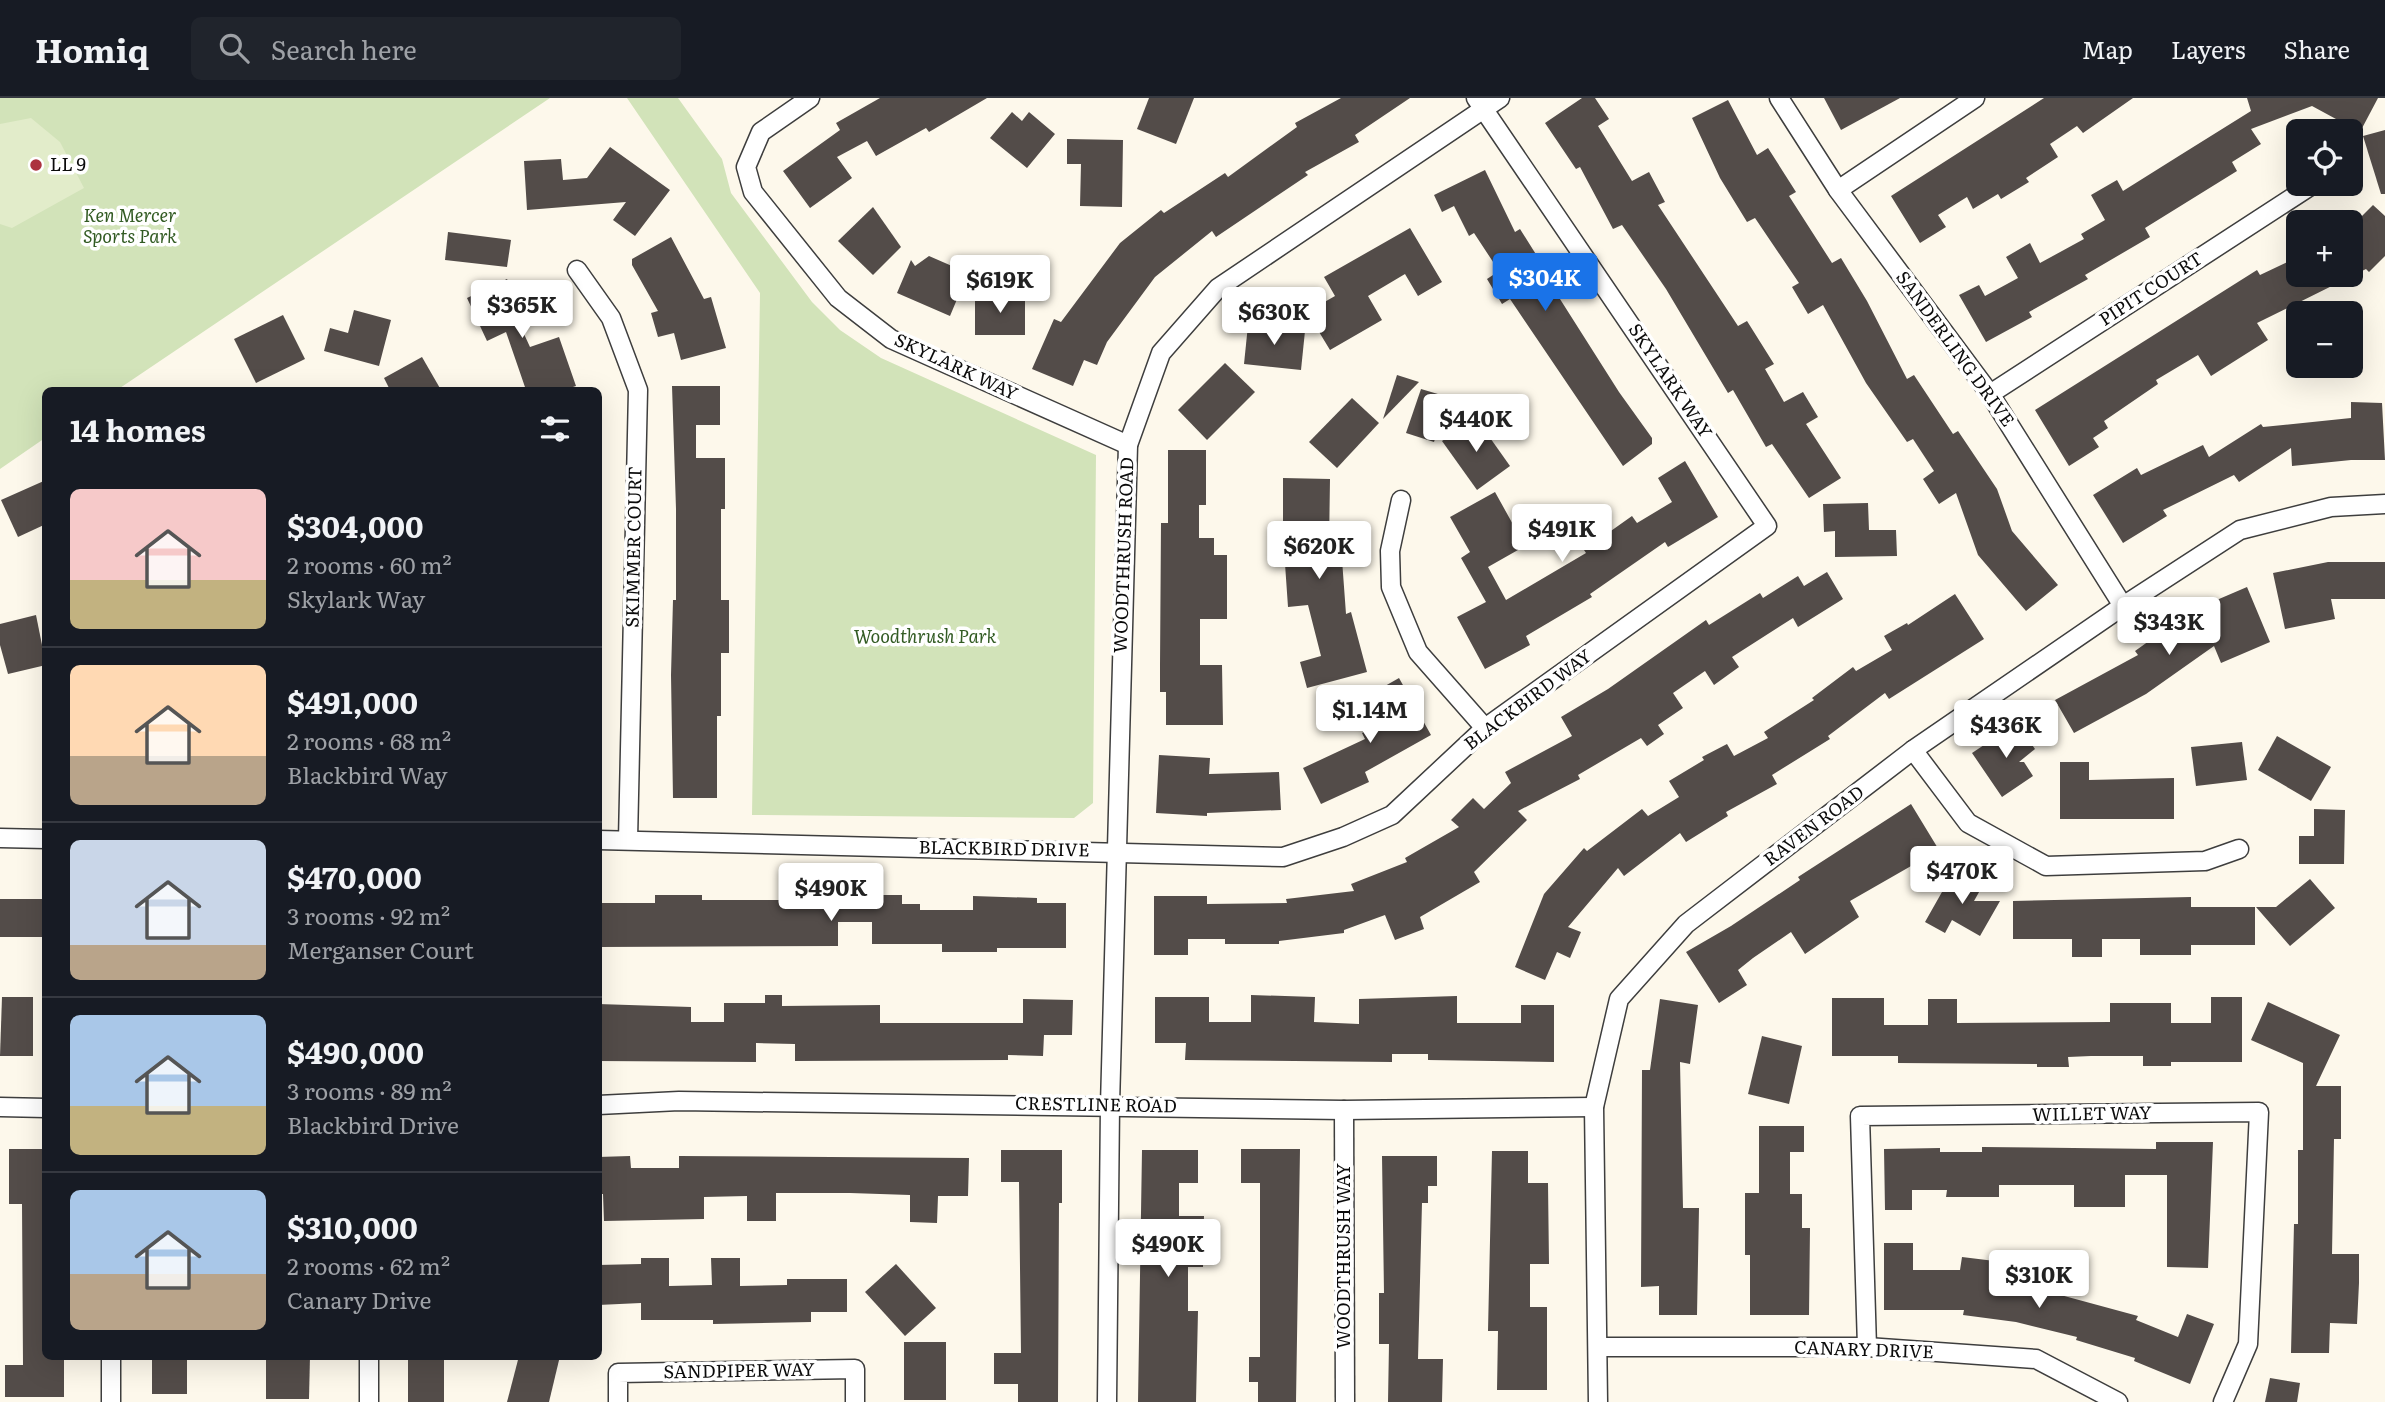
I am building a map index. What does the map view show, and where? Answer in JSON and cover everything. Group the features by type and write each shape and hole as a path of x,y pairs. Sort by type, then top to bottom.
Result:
{"street":[{"name":"SKYLARK WAY","path":"810,98 761,132 746,167 753,192 838,298 891,339 1128,445"},
{"name":"SANDERLING DRIVE","path":"1779,98 1838,190 1990,394 2123,606"},
{"path":"1838,190 1975,98"},
{"name":"SKYLARK WAY","path":"1487,101 1768,526"},
{"name":"WOODTHRUSH ROAD","path":"1110,1105 1128,445 1161,353 1218,288 1487,101"},
{"name":"PIPIT COURT","path":"1990,394 2295,196"},
{"name":"SKIMMER COURT","path":"577,270 611,318 638,390 628,840"},
{"path":"1401,500 1390,551 1391,587 1418,652 1485,728"},
{"name":"RAVEN ROAD","path":"1598,1402 1594,1107 1619,999 1627,989 1686,924 1913,750 2123,606 2240,530 2331,507 2385,505"},
{"name":"BLACKBIRD WAY","path":"1116,851 1283,857 1331,841 1392,815 1485,728 1768,526"},
{"path":"1913,750 1968,822 2046,866 2205,861 2239,849"},
{"path":"0,838 42,839"},
{"name":"BLACKBIRD DRIVE","path":"602,840 1116,851"},
{"name":"CRESTLINE ROAD","path":"602,1105 678,1101 1344,1110 1594,1107"},
{"path":"1107,1402 1110,1105"},
{"path":"0,1107 42,1108"},
{"name":"WOODTHRUSH WAY","path":"1344,1110 1345,1402"},
{"name":"WILLET WAY","path":"1867,1347 1860,1116 2259,1112 2248,1345 2222,1402"},
{"name":"CANARY DRIVE","path":"1599,1347 1867,1347 2036,1359 2118,1402"},
{"path":"111,1360 111,1402"},
{"path":"369,1360 369,1402"},
{"name":"SANDPIPER WAY","path":"618,1402 618,1373 855,1368 855,1402"}],"green space":[{"name":"Ken Mercer Sports Park","path":"0,98 550,98 121,387 42,387 42,440 0,469"},
{"name":"Woodthrush Park","path":"627,98 678,98 722,159 731,193 812,302 840,330 881,358 1096,455 1093,803 1074,818 752,815 760,293"},
{"name":"LL 9","path":"31,118 60,142 84,188 12,228 0,224 0,124"}],"building":[{"path":"880,98 987,98 929,132 926,128 876,156 867,141 837,157 852,178 810,208 783,171 840,130 836,123"},
{"path":"1149,98 1194,98 1176,144 1137,129"},
{"path":"1341,98 1410,98 1355,135 1359,142 1305,172 1308,175 1216,237 1212,231 1155,277 1107,342 1097,365 1084,360 1073,386 1032,369 1054,319 1061,322 1120,243 1161,210 1164,213 1225,173 1228,177 1297,127 1295,123"},
{"path":"1582,98 1595,98 1609,119 1598,126 1632,181 1649,172 1665,202 1658,205 1738,326 1747,321 1774,364 1765,369 1784,402 1803,392 1818,417 1806,424 1841,478 1809,498 1772,444 1766,447 1733,390 1728,393 1666,289 1622,225 1613,229 1580,167 1576,169 1545,123"},
{"path":"1824,98 1900,98 1841,130"},
{"path":"2044,98 2133,98 2083,133 2077,126 2050,144 2058,157 2026,178 2029,182 2001,199 1998,194 1973,209 1967,197 1938,215 1946,227 1920,243 1891,196"},
{"path":"2247,98 2378,98 2363,126 2363,119 2336,119 2312,106 2251,129 2261,144 2232,162 2237,171 2145,228 2150,237 2085,275 2088,279 2029,312 2032,317 1986,342 1959,295 1979,285 1985,296 2018,278 2006,257 2030,243 2040,263 2084,239 2081,234 2105,220 2091,195 2117,180 2123,191 2251,111"},
{"path":"1728,100 1757,155 1768,148 1796,192 1789,196 1832,263 1841,258 1867,301 1907,379 1914,375 1953,434 1958,431 1997,489 2012,531 2058,585 2026,611 1978,555 1956,493 1939,504 1923,479 1934,471 1913,439 1907,442 1866,383 1823,305 1808,314 1792,287 1799,283 1755,218 1747,222 1720,178 1692,118"},
{"path":"1012,112 1022,121 1029,112 1055,134 1027,168 990,138"},
{"path":"2385,130 2385,194 2381,194 2363,136"},
{"path":"1067,139 1123,140 1122,207 1080,206 1081,164 1067,164"},
{"path":"610,147 670,190 635,236 613,220 626,202 527,210 524,161 561,159 563,180 587,178"},
{"path":"1485,170 1515,232 1520,229 1549,275 1546,277 1619,392 1652,438 1652,444 1623,466 1510,299 1502,304 1487,279 1499,271 1474,233 1469,236 1454,206 1442,212 1434,195"},
{"path":"2373,205 2385,216 2385,256 2369,272 2366,269 2363,270 2363,215"},
{"path":"873,207 901,247 873,275 838,241"},
{"path":"1410,228 1442,282 1418,296 1405,274 1368,296 1382,320 1330,350 1307,312 1335,296 1324,277"},
{"path":"448,232 511,240 507,267 445,260"},
{"path":"671,237 704,299 711,297 726,348 681,360 674,333 658,337 651,313 658,311 632,265 632,259"},
{"path":"929,256 968,273 950,316 897,293 911,260 915,266"},
{"path":"2286,263 2286,287 2330,287 2301,301 2286,301 2286,309 2257,323 2268,340 2211,376 2198,355 2156,380 2158,384 2104,421 2108,428 2093,438 2099,447 2069,466 2035,410 2257,270 2260,275"},
{"path":"507,279 519,305 512,308 530,347 559,337 576,386 525,387 506,332 487,341 467,298"},
{"path":"975,296 1025,296 1025,335 975,335"},
{"path":"354,310 391,320 379,366 324,351 330,328 348,333"},
{"path":"283,315 305,359 256,383 234,339"},
{"path":"1248,325 1305,331 1301,370 1244,364"},
{"path":"422,357 439,387 388,387 384,378"},
{"path":"1225,363 1255,392 1207,440 1178,410"},
{"path":"1397,375 1419,382 1383,419"},
{"path":"672,386 720,386 720,425 696,425 696,458 725,458 725,509 721,509 721,600 729,600 729,653 721,653 721,716 717,716 717,798 673,798 671,675 673,600 676,600 676,509"},
{"path":"1421,389 1448,397 1434,442 1406,433"},
{"path":"1352,398 1379,423 1337,468 1309,442"},
{"path":"2351,402 2382,403 2385,460 2351,460 2292,466 2291,448 2239,482 2234,475 2163,510 2167,516 2123,543 2093,495 2137,468 2141,475 2203,445 2209,457 2261,424 2263,427 2351,418"},
{"path":"1476,418 1510,466 1477,490 1442,441"},
{"path":"1168,450 1206,450 1206,505 1199,505 1199,538 1214,538 1214,555 1227,555 1227,619 1200,619 1200,665 1222,665 1223,725 1166,725 1166,692 1160,692 1161,523 1168,523"},
{"path":"1685,461 1718,517 1668,547 1665,542 1590,594 1592,597 1526,636 1530,645 1485,669 1457,617 1486,602 1461,558 1470,552 1450,517 1495,492 1525,546 1488,567 1506,600 1586,553 1584,550 1632,516 1637,523 1672,502 1658,478"},
{"path":"1283,478 1330,479 1329,547 1341,546 1346,614 1351,612 1367,672 1307,688 1300,662 1321,656 1308,605 1288,607 1283,535"},
{"path":"42,482 42,526 18,537 1,500"},
{"path":"1868,503 1869,530 1896,530 1897,556 1835,557 1835,531 1824,532 1823,504"},
{"path":"2328,562 2385,562 2385,599 2331,599 2335,619 2285,629 2273,573"},
{"path":"1827,572 1843,599 1798,627 1793,618 1732,657 1739,667 1714,685 1705,671 1673,693 1683,708 1658,725 1664,734 1647,746 1641,738 1578,775 1580,779 1518,811 1527,820 1474,872 1480,882 1420,917 1424,929 1395,940 1385,915 1344,930 1344,933 1279,941 1279,944 1225,944 1225,939 1188,939 1188,955 1154,955 1154,896 1207,896 1207,904 1287,903 1286,899 1354,891 1351,884 1407,862 1405,858 1459,827 1451,820 1473,798 1484,809 1511,783 1505,772 1572,736 1561,717 1608,689 1706,620 1709,625 1760,593 1763,598 1798,576 1804,586"},
{"path":"2247,587 2270,642 2221,663 2214,646 2146,694 2074,733 2055,700 2138,655 2135,651 2191,611"},
{"path":"1955,594 1984,639 1889,699 1885,693 1828,736 1830,739 1772,775 1777,784 1726,812 1728,816 1686,842 1680,833 1624,876 1618,868 1568,927 1581,932 1570,958 1557,952 1545,980 1515,967 1544,894 1584,848 1587,851 1642,809 1648,816 1679,797 1669,781 1704,760 1702,757 1727,744 1734,756 1768,738 1764,732 1814,700 1812,698 1853,667 1856,671 1892,650 1884,636 1907,623 1908,625"},
{"path":"36,615 42,645 42,666 8,674 0,645 0,624"},
{"path":"1399,678 1431,735 1365,772 1369,782 1321,804 1303,768 1365,739 1362,733 1386,720 1371,694"},
{"path":"2017,723 2035,749 2019,762 2024,762 2033,776 2002,797 1972,753"},
{"path":"2277,736 2331,767 2311,801 2258,770"},
{"path":"2242,742 2247,780 2196,786 2191,747"},
{"path":"1159,755 1210,758 1209,774 1279,772 1281,810 1207,813 1207,816 1156,813"},
{"path":"2060,762 2089,762 2089,780 2174,778 2174,819 2060,819"},
{"path":"1911,804 1939,850 1850,901 1859,917 1805,954 1791,932 1753,958 1738,970 1747,985 1719,1003 1686,952 1731,926 1800,880 1798,877"},
{"path":"2314,809 2345,810 2344,864 2299,864 2299,836 2314,836"},
{"path":"1955,869 1983,885 1974,901 2000,901 1980,936 1952,920 1945,933 1925,922"},
{"path":"2310,879 2335,908 2290,946 2256,907 2276,907"},
{"path":"655,895 702,895 702,900 796,900 796,895 902,895 902,904 920,904 920,910 973,910 973,896 1037,898 1037,903 1066,903 1066,948 997,948 997,952 942,952 942,944 872,944 872,922 838,922 838,946 602,947 602,903 655,903"},
{"path":"2191,897 2191,907 2255,907 2255,945 2191,945 2191,955 2140,955 2140,939 2102,939 2102,957 2072,957 2072,939 2013,939 2013,901"},
{"path":"0,899 42,899 42,937 0,937"},
{"path":"765,995 782,995 782,1006 880,1005 880,1023 1023,1023 1023,999 1073,1000 1072,1035 1044,1035 1043,1056 1008,1055 1008,1060 795,1061 795,1044 756,1043 756,1062 602,1061 602,1004 691,1007 691,1022 724,1022 724,1003 765,1003"},
{"path":"1251,995 1315,997 1314,1022 1359,1024 1359,999 1457,996 1457,1023 1521,1023 1521,1005 1554,1005 1554,1062 1428,1060 1428,1054 1392,1054 1392,1062 1185,1060 1186,1043 1155,1043 1155,997 1209,997 1209,1022 1251,1022"},
{"path":"2,997 33,997 33,1056 0,1056"},
{"path":"2211,997 2242,997 2242,1062 2171,1062 2171,1066 2143,1066 2143,1056 2091,1056 2068,1057 2069,1067 2037,1067 2037,1064 1898,1063 1898,1056 1832,1056 1832,998 1884,998 1884,1025 1928,1025 1928,999 1957,999 1957,1023 2110,1022 2110,1003 2171,1003 2171,1023 2211,1023"},
{"path":"1660,999 1698,1005 1690,1064 1680,1062 1683,1208 1699,1208 1697,1315 1659,1315 1659,1286 1641,1287 1642,1070 1650,1070"},
{"path":"2268,1002 2340,1035 2316,1086 2341,1086 2341,1139 2334,1139 2332,1254 2359,1254 2359,1283 2357,1324 2330,1323 2329,1353 2291,1353 2294,1224 2298,1224 2298,1150 2303,1150 2303,1063 2251,1040"},
{"path":"1762,1036 1802,1046 1789,1104 1748,1094"},
{"path":"1759,1126 1804,1126 1804,1152 1790,1152 1790,1194 1802,1194 1802,1228 1810,1228 1809,1315 1750,1315 1750,1255 1745,1255 1745,1193 1759,1193"},
{"path":"2156,1142 2213,1142 2208,1268 2167,1267 2167,1175 2125,1175 2125,1207 2074,1207 2074,1185 1999,1185 1999,1197 1946,1197 1947,1190 1912,1190 1912,1210 1885,1210 1884,1149 1940,1148 1940,1152 1982,1152 1982,1147 2156,1149"},
{"path":"9,1149 42,1149 42,1360 64,1360 64,1397 5,1397 5,1365 23,1365 22,1204 9,1204"},
{"path":"1241,1149 1300,1149 1296,1402 1258,1402 1258,1382 1249,1382 1249,1357 1260,1357 1260,1183 1241,1183"},
{"path":"1001,1150 1062,1150 1062,1203 1059,1203 1058,1402 1018,1402 1018,1384 994,1384 994,1353 1021,1353 1019,1182 1001,1182"},
{"path":"1142,1150 1198,1150 1198,1183 1179,1183 1179,1216 1204,1216 1203,1267 1188,1267 1188,1311 1198,1311 1196,1402 1138,1402"},
{"path":"1492,1151 1528,1151 1528,1183 1548,1183 1549,1264 1530,1264 1530,1307 1547,1307 1547,1390 1497,1390 1498,1331 1488,1331"},
{"path":"630,1156 631,1168 679,1168 679,1156 969,1158 968,1196 938,1196 937,1223 910,1222 910,1195 850,1193 776,1193 776,1221 747,1221 747,1196 704,1197 704,1219 604,1221 602,1157"},
{"path":"1382,1156 1437,1156 1437,1186 1428,1186 1428,1203 1422,1203 1418,1359 1443,1359 1442,1402 1388,1402 1389,1344 1379,1344 1379,1293 1384,1293"},
{"path":"1884,1243 1913,1243 1913,1270 1960,1270 1962,1257 2011,1263 2009,1281 2138,1316 2136,1320 2178,1337 2187,1314 2214,1324 2190,1384 2134,1361 2135,1358 2076,1340 2077,1337 2016,1322 1963,1315 1964,1310 1884,1310"},
{"path":"641,1258 669,1258 669,1286 712,1285 711,1258 740,1258 740,1286 787,1285 787,1279 847,1279 847,1312 811,1312 811,1322 713,1324 713,1320 641,1320 641,1303 602,1305 602,1265 641,1264"},
{"path":"896,1264 936,1308 905,1336 865,1292"},
{"path":"904,1342 946,1342 946,1400 904,1400"},
{"path":"152,1360 187,1360 187,1394 152,1394"},
{"path":"266,1360 310,1360 309,1399 266,1399"},
{"path":"408,1360 444,1360 444,1402 408,1402"},
{"path":"518,1360 559,1360 549,1402 507,1402"},
{"path":"2270,1378 2300,1383 2297,1402 2265,1402"}],"place":[{"name":"LL 9","path":"36,165"}]}
